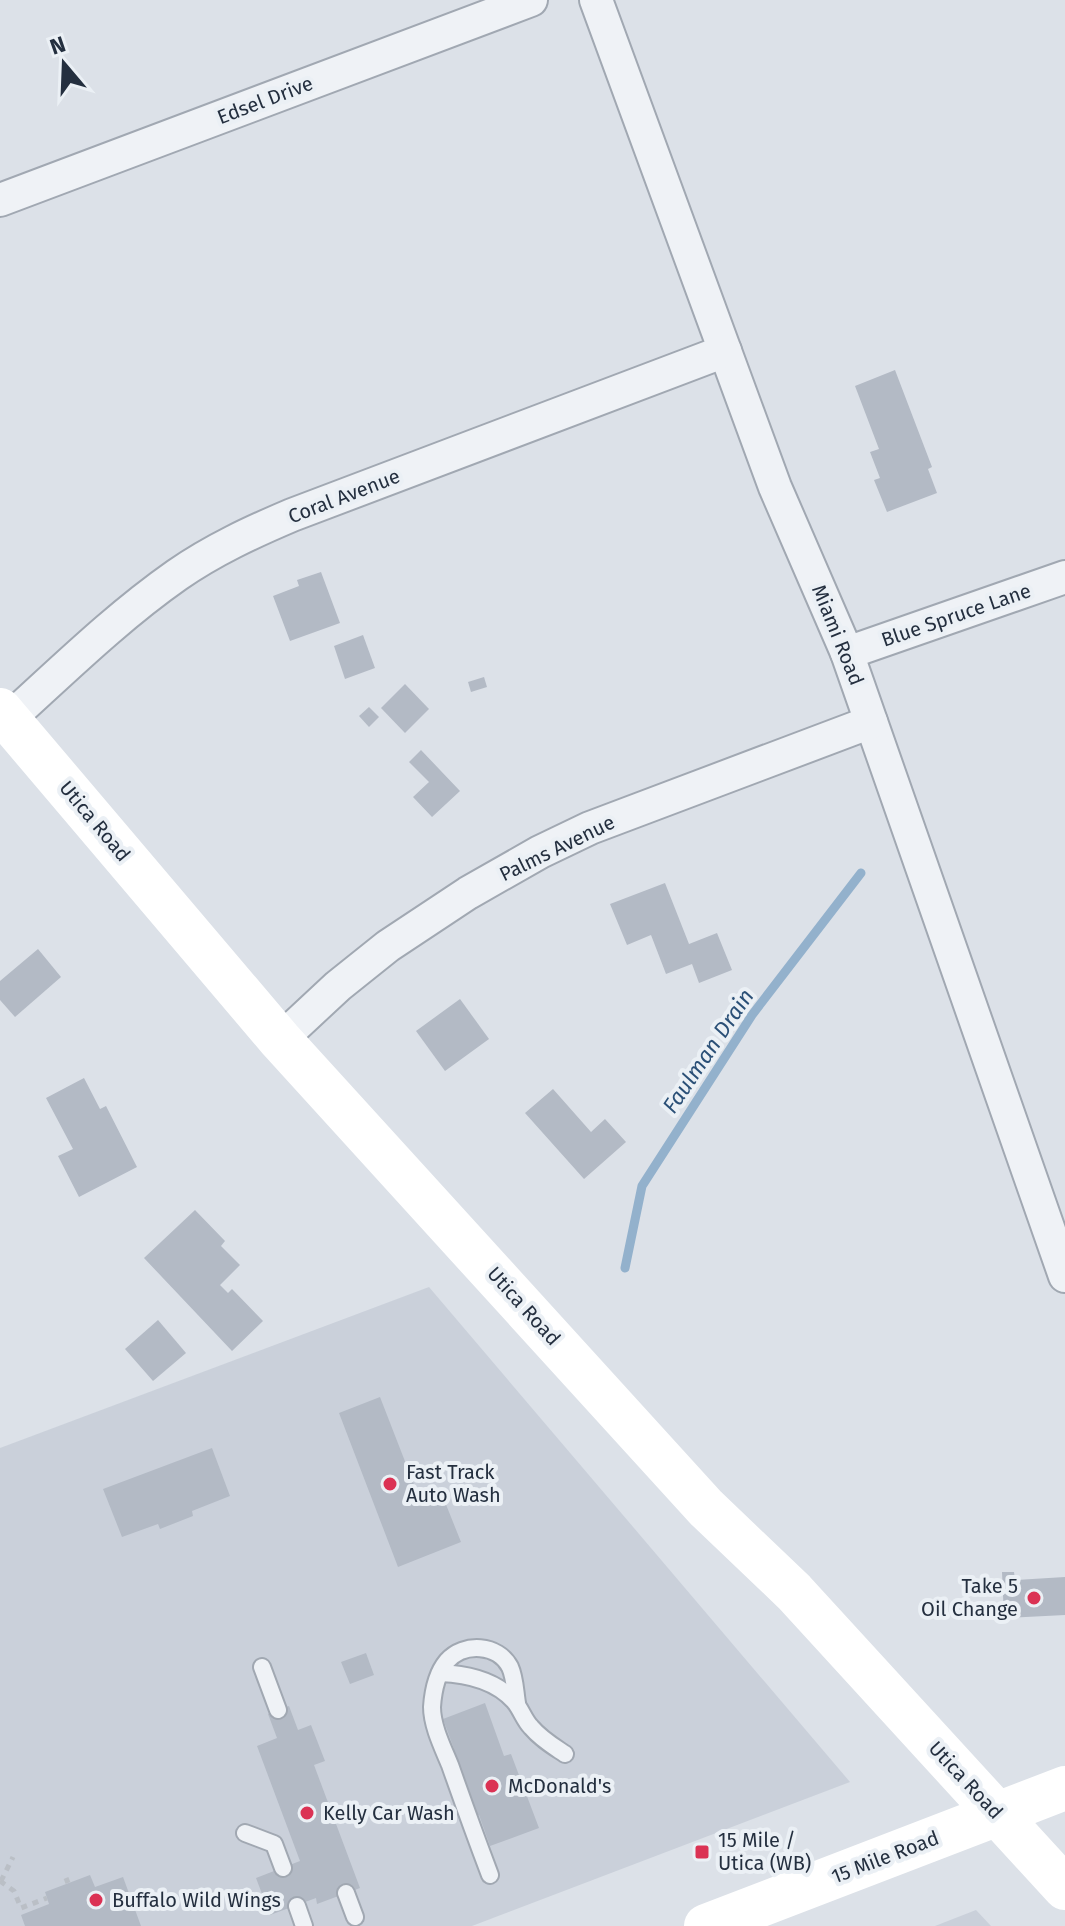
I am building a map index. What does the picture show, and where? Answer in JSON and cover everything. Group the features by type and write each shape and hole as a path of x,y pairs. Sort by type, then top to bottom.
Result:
{"main road":[{"name":"Utica Road","path":"4,714 280,1040 706,1508 794,1592 1065,1888"},
{"name":"15 Mile Road","path":"706,1926 1065,1788"}],"street":[{"name":"Edsel Drive","path":"0,200 531,0"},
{"name":"Miami Road","path":"596,0 775,487 847,653 1065,1276"},
{"name":"Coral Avenue","path":"4,714 164,585 234,540 307,509 725,351"},
{"name":"Blue Spruce Lane","path":"847,653 1065,577"},
{"name":"Palms Avenue","path":"280,1040 338,986 388,946 468,893 540,852 604,823 871,722"}],"lane":[{"path":"490,1875 432,1712 434,1692 448,1660 470,1648 481,1647 501,1656 510,1666 517,1703 528,1725 565,1754"},
{"path":"262,1667 278,1710"},
{"path":"440,1673 466,1676 499,1688 517,1703"},
{"path":"245,1833 274,1844 283,1868"},
{"path":"346,1893 355,1917"},
{"path":"297,1906 304,1926"}],"path":[{"path":"13,1857 0,1881 14,1891 21,1908 47,1898"}],"shaded area":[{"path":"429,1287 850,1782 472,1926 0,1926 0,1448"},
{"path":"976,1910 991,1926 935,1926"}],"building":[{"path":"895,370 932,467 928,469 937,493 887,512 874,480 880,478 870,452 879,449 855,386"},
{"path":"321,572 340,623 290,641 273,596 299,586 297,580"},
{"path":"363,635 375,668 345,679 334,646"},
{"path":"484,677 487,687 471,692 468,682"},
{"path":"405,684 429,709 405,733 381,708"},
{"path":"369,707 379,717 369,727 359,716"},
{"path":"421,750 460,791 432,817 413,797 429,782 409,762"},
{"path":"665,883 689,944 717,933 732,970 699,983 692,964 666,974 651,935 627,945 610,904"},
{"path":"38,949 61,977 15,1017 0,1000 0,981"},
{"path":"460,999 489,1039 445,1071 416,1031"},
{"path":"84,1078 100,1109 106,1106 137,1167 79,1197 58,1156 73,1149 46,1098"},
{"path":"553,1089 591,1132 605,1119 626,1142 584,1179 525,1113"},
{"path":"195,1210 225,1241 221,1246 240,1265 220,1285 228,1293 232,1289 263,1321 232,1351 144,1258"},
{"path":"158,1320 186,1353 153,1381 125,1349"},
{"name":"Fast Track Auto Wash","path":"380,1397 420,1500 441,1492 461,1542 398,1567 339,1413"},
{"path":"212,1448 230,1496 192,1511 193,1516 160,1529 158,1524 122,1537 103,1489"},
{"name":"Take 5 Oil Change","path":"1002,1572 1014,1572 1015,1580 1065,1577 1065,1615 1004,1618"},
{"path":"366,1653 374,1675 350,1684 341,1662"},
{"name":"McDonald's","path":"485,1703 504,1756 511,1754 539,1828 490,1846 479,1815 473,1818 448,1751 454,1749 443,1719"},
{"name":"Kelly Car Wash","path":"289,1706 298,1730 311,1725 325,1761 314,1765 360,1888 317,1904 316,1898 270,1915 256,1878 300,1861 257,1746 277,1738 268,1714"},
{"name":"Buffalo Wild Wings","path":"90,1875 95,1887 123,1877 141,1926 25,1926 21,1915 49,1904 45,1892"}],"waterway":[{"name":"Faulman Drain","path":"625,1268 642,1186 752,1015 861,873"}],"place":[{"name":"Fast Track Auto Wash","path":"390,1484"},
{"name":"Take 5 Oil Change","path":"1034,1598"},
{"name":"McDonald's","path":"492,1786"},
{"name":"Kelly Car Wash","path":"307,1813"},
{"name":"15 Mile / Utica (WB)","path":"702,1852"},
{"name":"Buffalo Wild Wings","path":"96,1900"}]}
